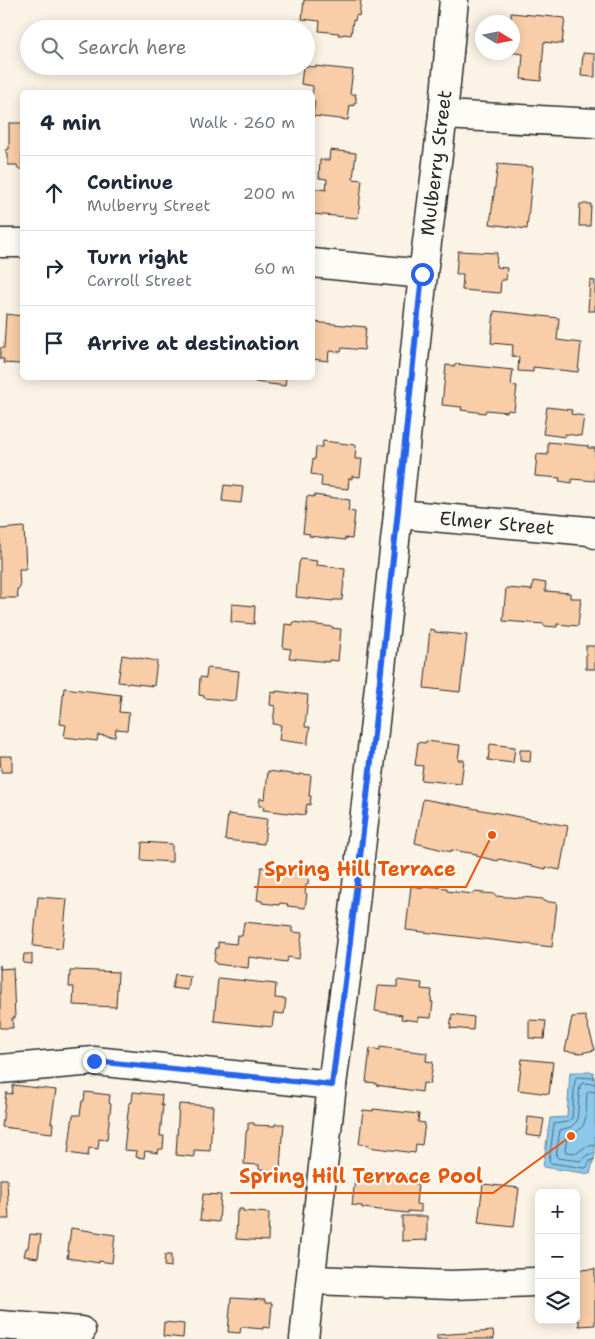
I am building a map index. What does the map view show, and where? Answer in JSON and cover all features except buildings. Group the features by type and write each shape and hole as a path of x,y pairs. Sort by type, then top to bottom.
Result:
{"street":[{"name":"Mulberry Street","path":"304,1339 332,1085 350,948 398,514 422,274 443,116 454,0"},
{"path":"443,116 595,123"},
{"path":"0,243 20,243"},
{"path":"315,263 422,274"},
{"name":"Elmer Street","path":"398,514 589,531 595,534"},
{"path":"0,1069 94,1061 332,1085"},
{"path":"311,1280 451,1285 534,1282"},
{"path":"0,1325 81,1331"}],"water":[{"path":"570,1072 593,1072 595,1086 595,1154 590,1174 543,1167 550,1118 567,1117"}],"place":[{"name":"Spring Hill Terrace","path":"492,835"},
{"name":"Spring Hill Terrace Pool","path":"571,1136"}],"route":[{"path":"94,1061 332,1085 350,948 398,514 422,274"}]}
